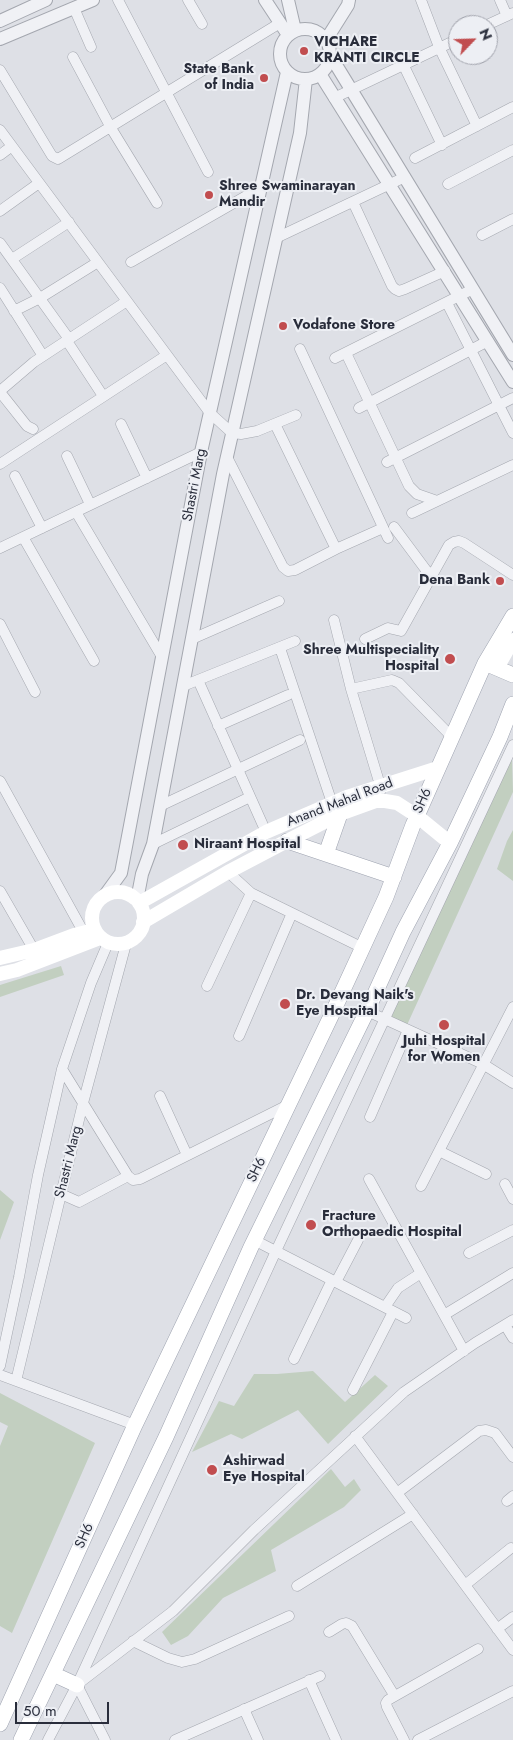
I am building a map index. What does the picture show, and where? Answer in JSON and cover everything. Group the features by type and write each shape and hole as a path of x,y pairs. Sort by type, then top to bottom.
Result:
{"main road":[{"name":"SH6","path":"0,1724 135,1425 363,948 386,897 417,816 452,737 491,666 513,616"},
{"path":"513,640 491,666 513,675"},
{"path":"21,1740 166,1437 254,1240 367,1011 403,932 450,843 509,742 513,704"},
{"name":"Anand Mahal Road","path":"143,922 228,872 287,841 336,808 380,785 438,768"},
{"name":"Anand Mahal Road","path":"138,902 266,832 336,808 381,801 397,803 417,816 450,843"},
{"path":"326,854 336,808"},
{"path":"287,841 394,877"},
{"path":"0,958 97,936 117,945 126,944 134,940 140,933 144,916 138,902 122,892 114,892 99,900 92,914 97,936"},
{"path":"0,974 17,970 97,936"},
{"path":"53,1674 77,1685"}],"street":[{"path":"1,19 46,0"},
{"path":"0,39 93,0"},
{"path":"118,0 208,172"},
{"path":"188,0 202,24"},
{"path":"265,0 280,23 292,32"},
{"path":"288,0 292,32"},
{"path":"326,40 348,5 349,0"},
{"path":"421,0 439,47 477,126"},
{"path":"498,20 510,15 500,0"},
{"path":"74,8 91,47"},
{"path":"0,70 52,156 61,159 280,23"},
{"path":"330,55 325,69 320,74 306,79 293,77 287,72 282,66 280,49 283,41 292,32 309,29 322,35 326,40 330,55 513,355"},
{"path":"334,98 448,43"},
{"path":"73,58 111,128 157,203"},
{"path":"403,64 442,145"},
{"name":"Shastri Marg","path":"106,895 121,873 201,452 287,72"},
{"path":"320,74 513,382"},
{"name":"Shastri Marg","path":"138,902 142,874 153,844 232,432 300,133 306,79"},
{"path":"415,158 513,107"},
{"path":"0,130 210,413 232,432 241,434 257,431 296,414"},
{"path":"0,155 12,146"},
{"path":"448,184 513,150"},
{"path":"276,238 405,177"},
{"path":"0,211 40,183"},
{"path":"131,262 260,188"},
{"path":"353,202 395,289 405,289 445,271"},
{"path":"482,235 513,219"},
{"path":"12,259 68,222"},
{"path":"0,243 40,298 103,396"},
{"path":"14,311 40,298 98,262"},
{"path":"0,288 43,356"},
{"path":"335,358 473,289"},
{"path":"33,428 27,426 0,392 43,356 127,301"},
{"path":"447,303 513,433"},
{"path":"359,408 488,341"},
{"path":"300,349 388,538"},
{"path":"346,353 370,402 391,459 409,486 417,494 438,501"},
{"path":"0,464 167,355"},
{"path":"391,459 513,398"},
{"path":"121,424 147,478"},
{"path":"275,424 336,549"},
{"path":"0,548 201,452"},
{"path":"67,456 90,504"},
{"path":"227,457 283,567 288,571 296,570 336,549 383,528"},
{"path":"412,513 513,465"},
{"path":"15,476 42,528"},
{"path":"76,512 162,657"},
{"path":"394,527 426,570 432,574"},
{"path":"23,537 94,661"},
{"path":"365,639 388,628 401,631 449,545 459,541 513,575"},
{"path":"192,639 279,600"},
{"path":"334,620 380,785 381,801"},
{"path":"0,624 35,692"},
{"path":"183,686 295,641"},
{"path":"280,648 291,656"},
{"path":"280,648 336,808"},
{"path":"198,680 266,832"},
{"path":"352,689 392,680 399,682 452,737"},
{"path":"218,726 288,695"},
{"path":"160,806 238,771 300,740"},
{"path":"48,1740 77,1685 276,1251 462,855 509,742"},
{"path":"0,781 97,936"},
{"path":"153,844 250,797"},
{"name":"Anand Mahal Road","path":"450,843 462,855"},
{"path":"228,872 251,893 363,948"},
{"path":"0,891 34,950"},
{"path":"207,986 251,893"},
{"path":"239,1036 292,913"},
{"name":"Shastri Marg","path":"0,1366 20,1277 38,1175 62,1070 91,983 97,936"},
{"name":"Shastri Marg","path":"16,1381 83,1103 126,944"},
{"path":"421,1186 513,1007"},
{"path":"367,1011 483,1064 513,1083"},
{"path":"370,1116 408,1030"},
{"path":"62,1070 128,1176 133,1180 140,1179 288,1105"},
{"path":"160,1096 187,1155"},
{"path":"439,1151 486,1174"},
{"path":"61,1194 78,1202 128,1176"},
{"path":"369,1179 464,1351"},
{"path":"505,1184 513,1199"},
{"path":"469,1253 513,1230"},
{"path":"254,1240 406,1318"},
{"path":"294,1360 334,1281 358,1240"},
{"path":"353,1390 398,1288 421,1273"},
{"path":"444,1315 513,1273"},
{"path":"77,1685 173,1611 254,1530 404,1392 509,1323 513,1338"},
{"path":"0,1375 135,1425"},
{"path":"398,1493 479,1432 486,1430 495,1433 513,1457"},
{"path":"355,1436 513,1650"},
{"path":"297,1586 413,1514"},
{"path":"465,1585 511,1548"},
{"path":"133,1641 168,1658 182,1662 195,1659 290,1616"},
{"path":"497,1629 513,1617"},
{"path":"329,1632 342,1624 346,1623 352,1626 394,1695"},
{"path":"404,1740 387,1707 386,1703 388,1700 478,1649"},
{"path":"175,1740 320,1676"},
{"path":"309,1680 336,1740"},
{"path":"77,1685 105,1740"},
{"path":"418,1740 513,1691"},
{"path":"244,1708 258,1740"}],"green space":[{"path":"512,757 513,792 407,1025 390,1017"},
{"path":"513,830 513,881 497,869"},
{"path":"61,966 64,975 0,997 0,985"},
{"path":"0,1190 14,1202 0,1240"},
{"path":"313,1371 345,1402 375,1375 388,1386 328,1444 298,1410 242,1439 231,1434 192,1452 219,1401 234,1406 254,1374"},
{"path":"0,1393 95,1443 12,1633 0,1626 0,1446 8,1426 0,1422"},
{"path":"331,1469 345,1487 354,1479 361,1490 344,1507 271,1550 276,1571 223,1598 188,1636 171,1645 162,1632"}],"place":[{"name":"VICHARE KRANTI CIRCLE","path":"304,51"},
{"name":"State Bank of India","path":"264,78"},
{"name":"Shree Swaminarayan Mandir","path":"209,195"},
{"name":"Vodafone Store","path":"283,326"},
{"name":"Dena Bank","path":"500,581"},
{"name":"Shree Multispeciality Hospital","path":"450,659"},
{"name":"Niraant Hospital","path":"183,845"},
{"name":"Dr. Devang Naik's Eye Hospital","path":"285,1004"},
{"name":"Juhi Hospital for Women","path":"444,1025"},
{"name":"Fracture Orthopaedic Hospital","path":"311,1225"},
{"name":"Ashirwad Eye Hospital","path":"212,1470"}]}
